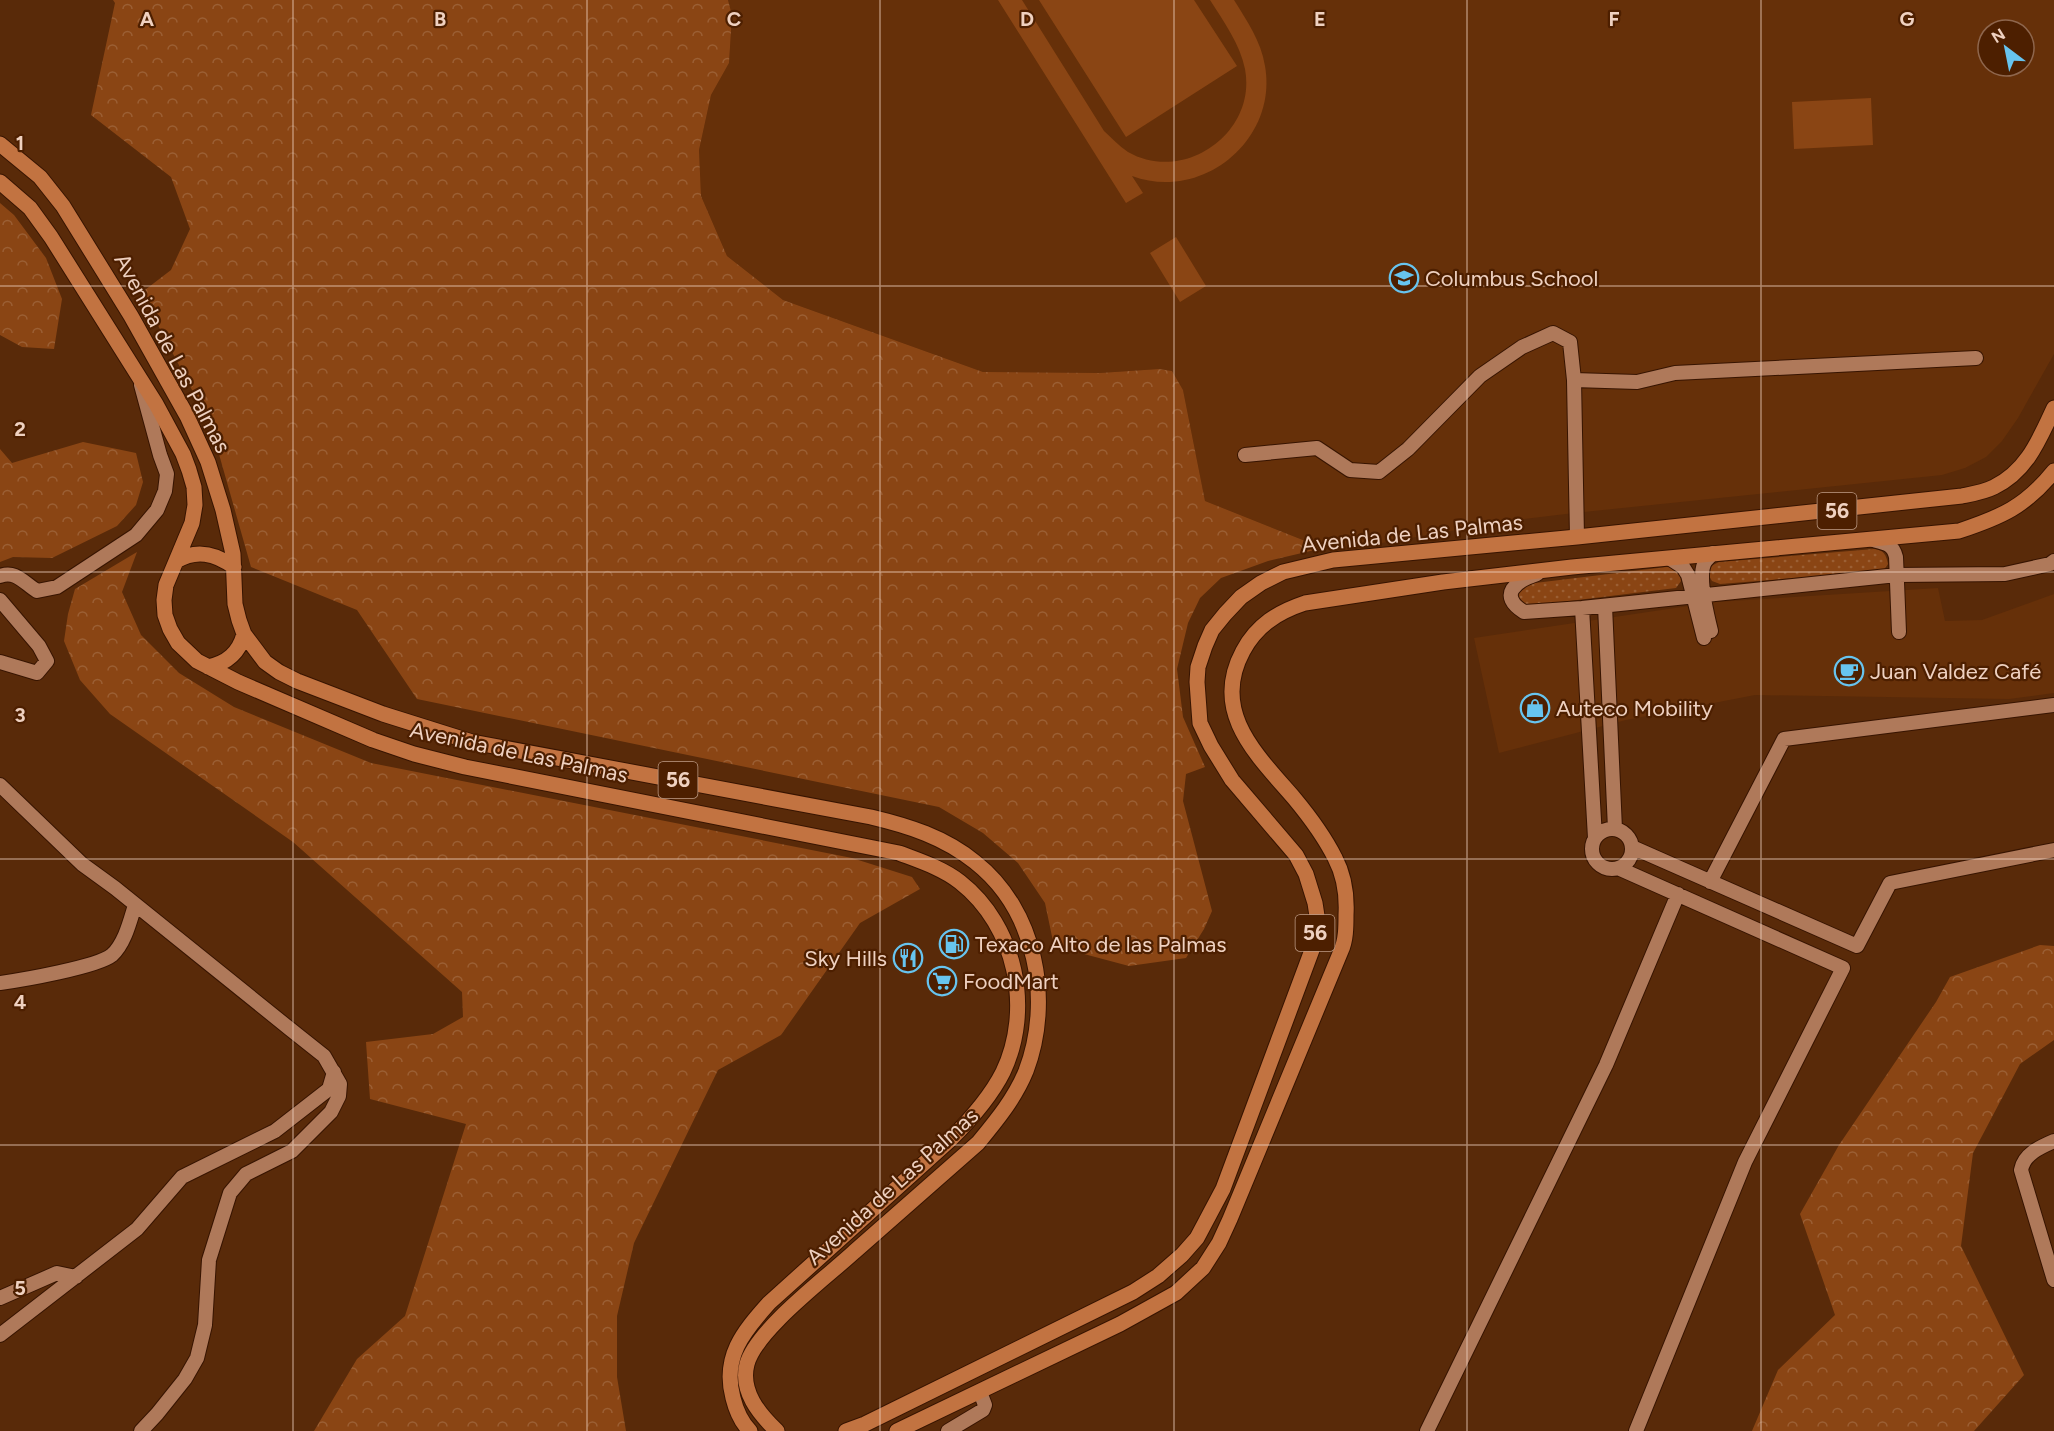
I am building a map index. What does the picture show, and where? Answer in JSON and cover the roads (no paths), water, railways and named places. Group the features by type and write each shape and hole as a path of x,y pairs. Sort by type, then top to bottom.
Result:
{"main road":[{"name":"Avenida de Las Palmas","path":"0,144 40,177 63,206 131,316 187,416 216,485 228,531 234,567 235,604 244,634 265,662 297,681 422,728 472,742 871,817 903,825 933,836 954,847 976,863 997,884 1013,907 1032,949 1039,1004 1034,1047 1025,1072 1012,1098 978,1143 801,1299 767,1331 753,1350 747,1364 748,1392 763,1418 777,1431"},
{"name":"Avenida de Las Palmas","path":"0,182 39,219 138,375 183,454 194,487 195,505 192,523 166,585 165,615 178,643 197,661 208,668 373,740 414,754 465,767 899,853 943,871 961,882 988,912 1001,933 1009,951 1017,993 1017,1030 1003,1073 973,1117 950,1140 769,1303 749,1326 737,1345 729,1367 730,1387 736,1409 750,1431"},
{"name":"Avenida de Las Palmas","path":"846,1431 865,1424 1108,1305 1158,1276 1197,1238 1223,1189 1312,950 1317,916 1312,890 1296,855 1232,780 1200,723 1198,667 1212,630 1241,597 1261,583 1283,572 1332,560 1577,537 1962,496 1993,488 2017,471 2035,450 2054,408"},
{"name":"56","path":"897,1431 1151,1309 1176,1293 1203,1268 1230,1220 1344,943 1347,902 1336,860 1313,822 1245,739 1233,711 1234,674 1238,662 1257,629 1286,609 1305,603 1431,584 1713,553 1959,531 2003,515 2024,502 2054,471"},
{"path":"176,561 199,553 218,557 234,567"},
{"path":"208,668 225,662 242,642 244,634"}],"street":[{"path":"1245,455 1317,448 1350,470 1379,472 1408,449 1480,376 1522,347 1554,333 1570,342 1574,380 1577,537"},
{"path":"1574,380 1637,382 1675,374 1976,358"},
{"path":"0,576 6,573 16,574 37,591 57,587 136,535 157,510 165,491 167,474 138,375"},
{"path":"1871,539 1888,544 1894,550 1899,632"},
{"path":"1699,596 1703,567 1713,553"},
{"path":"1669,558 1683,567 1699,596 1708,637"},
{"path":"1545,571 1522,579 1515,584 1512,600 1524,612 1605,606 1897,576 2005,574 2050,564 2054,561"},
{"path":"0,600 39,646 47,661 37,673 0,662"},
{"path":"1605,606 1615,829"},
{"path":"1582,608 1595,838 1592,849 1596,861 1606,868 1618,868 1843,968 1745,1162 1636,1431"},
{"path":"1710,882 1784,739 2054,705"},
{"path":"0,785 81,864 310,1043 324,1056 340,1084 339,1096 331,1112 292,1151 246,1174 230,1193 209,1260 205,1325 197,1358 185,1379 141,1431"},
{"path":"1595,838 1604,830 1615,829 1628,837 1632,847 1627,862 1618,868"},
{"path":"1632,847 1857,946 1890,883 2054,850"},
{"path":"1427,1431 1606,1065 1678,894"},
{"path":"0,983 26,980 95,963 112,955 125,936 135,905"},
{"path":"0,1335 137,1229 182,1177 275,1131 329,1089 334,1072"},
{"path":"2054,1141 2029,1155 2023,1161 2021,1170 2054,1280"},
{"path":"0,1298 57,1273 76,1276"},
{"path":"948,1431 983,1410 985,1405 980,1392"}],"place":[{"name":"Columbus School","path":"1404,278"},
{"name":"Juan Valdez Café","path":"1849,671"},
{"name":"Auteco Mobility","path":"1535,708"},
{"name":"Texaco Alto de las Palmas","path":"954,944"},
{"name":"Sky Hills","path":"908,958"},
{"name":"FoodMart","path":"942,981"}]}
